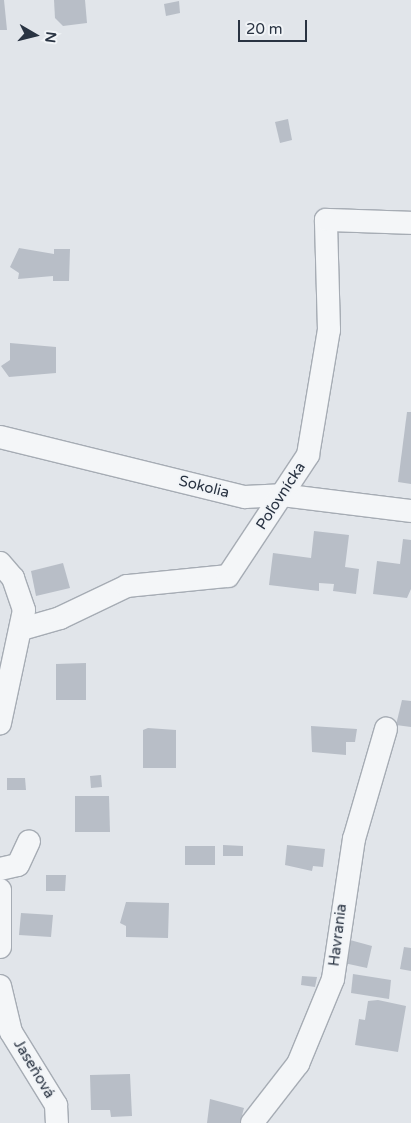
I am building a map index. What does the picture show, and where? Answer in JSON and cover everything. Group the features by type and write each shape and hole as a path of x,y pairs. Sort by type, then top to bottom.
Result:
{"street":[{"name":"Poľovnícka","path":"22,629 60,618 127,586 228,576 308,455 329,330 326,220 411,222"},
{"name":"Sokolia","path":"0,437 245,497 281,495 411,511"},
{"path":"0,563 16,586 24,610 22,629 0,723"},
{"name":"Havrania","path":"252,1123 298,1064 333,979 354,839 386,729"},
{"path":"0,869 18,865 29,841"},
{"path":"0,890 0,947"},
{"name":"Jaseňová","path":"0,986 11,1032 56,1105 57,1123"}],"building":[{"path":"0,0 4,0 7,30 0,30"},
{"path":"54,0 85,0 87,23 63,26 55,18"},
{"path":"179,1 180,13 166,16 164,4"},
{"path":"288,119 292,140 280,143 275,122"},
{"path":"19,248 54,254 54,249 70,249 69,281 53,281 53,276 18,279 19,273 10,267"},
{"path":"10,343 56,347 56,373 9,377 1,366 10,360"},
{"path":"407,412 411,412 411,484 398,482"},
{"path":"314,531 349,535 345,567 359,569 356,594 333,591 334,584 319,583 319,591 269,585 273,553 311,558"},
{"path":"403,539 411,540 411,589 407,598 373,594 377,561 400,564"},
{"path":"63,563 70,588 36,596 31,571"},
{"path":"86,663 86,700 56,700 56,664"},
{"path":"402,700 411,701 411,727 396,725"},
{"path":"311,726 357,729 355,742 346,742 346,755 312,752"},
{"path":"148,728 176,730 176,768 143,768 143,730"},
{"path":"101,775 102,787 91,788 90,776"},
{"path":"7,778 25,778 26,790 7,790"},
{"path":"75,796 109,796 110,832 75,832"},
{"path":"223,845 243,846 243,856 223,856"},
{"path":"287,845 325,849 323,867 313,866 312,871 285,865"},
{"path":"185,846 215,846 215,865 185,865"},
{"path":"46,875 66,875 65,891 46,891"},
{"path":"126,902 169,903 168,938 126,937 126,926 120,923"},
{"path":"21,913 53,915 51,937 19,935"},
{"path":"350,940 372,946 367,968 344,963"},
{"path":"404,947 411,948 411,971 400,969"},
{"path":"353,974 391,980 389,999 351,993"},
{"path":"302,976 317,977 315,987 301,985"},
{"path":"378,1000 406,1006 398,1052 355,1045 359,1019 365,1020 368,1001"},
{"path":"130,1074 132,1116 111,1117 110,1110 91,1110 90,1075"},
{"path":"210,1099 244,1108 240,1123 207,1123"}]}
